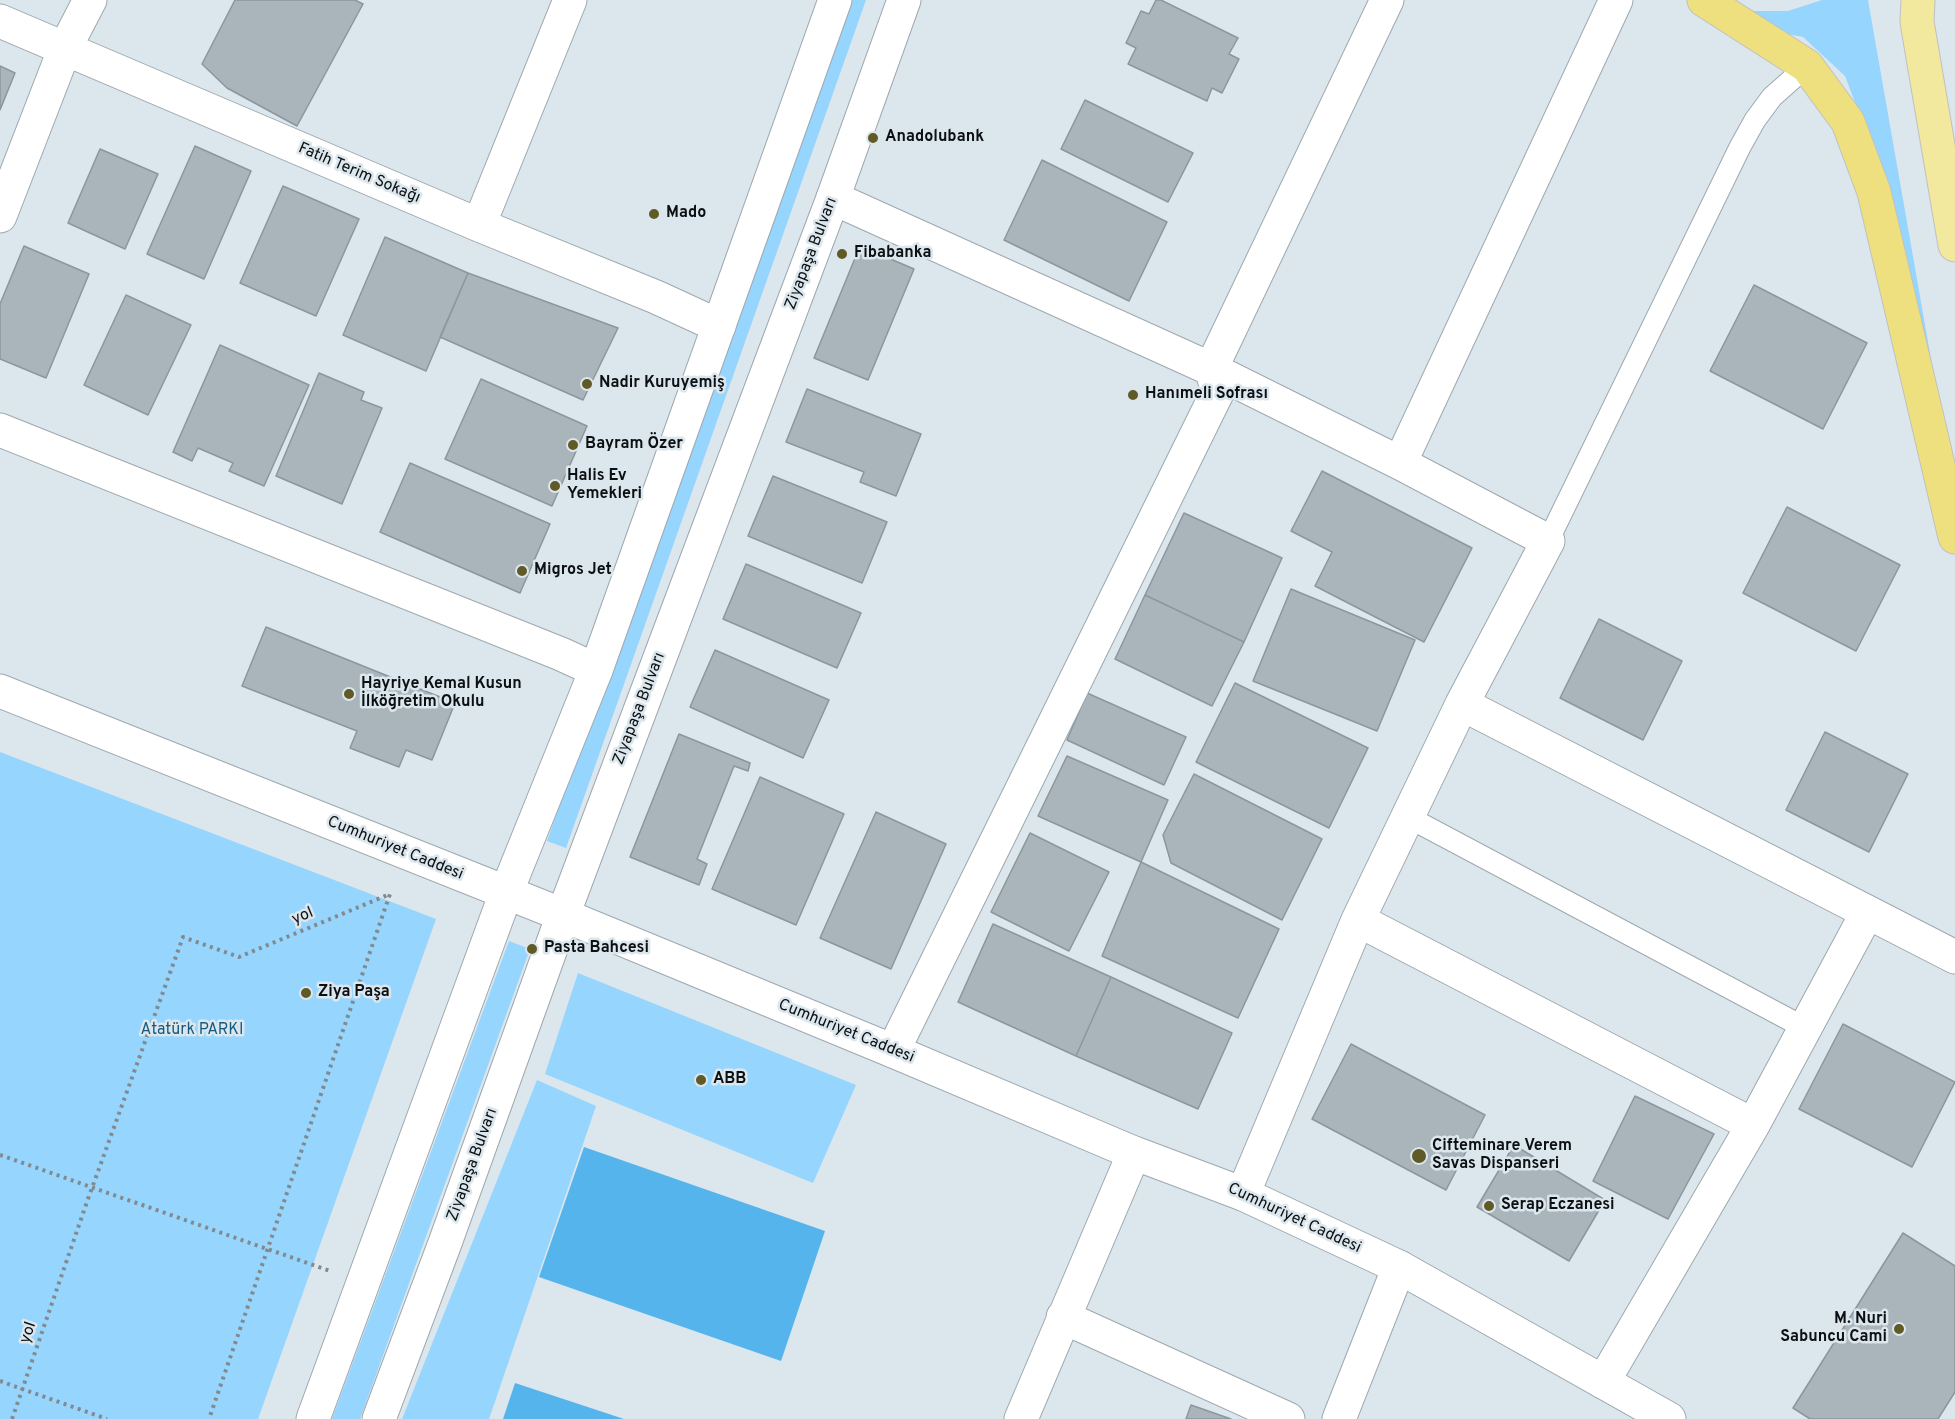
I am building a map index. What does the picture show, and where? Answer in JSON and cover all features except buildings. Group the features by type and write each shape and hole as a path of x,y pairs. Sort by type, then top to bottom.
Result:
{"highway":[{"path":"1704,0 1807,66 1848,122 1874,192 1955,537"}],"main road":[{"path":"1918,0 1917,22 1955,245"}],"street":[{"path":"0,216 65,48 90,0"},
{"path":"479,225 570,0"},
{"path":"313,1419 506,893 596,670 835,0"},
{"name":"Ziyapaşa Bulvarı","path":"379,1419 563,915 833,198 903,0"},
{"path":"893,1051 1218,391 1211,369 1387,0"},
{"path":"1400,464 1616,0"},
{"name":"Fatih Terim Sokağı","path":"0,21 479,225 656,297 719,326"},
{"path":"833,198 1211,369 1548,541 1462,705 1358,920 1243,1194"},
{"path":"0,430 596,670"},
{"name":"Cumhuriyet Caddesi","path":"0,692 563,915 1134,1153 1243,1194 1399,1267 1669,1419"},
{"path":"1462,705 1955,957"},
{"path":"1603,1382 1753,1125 1867,913"},
{"path":"1358,920 1753,1125"},
{"path":"1020,1419 1134,1153"},
{"path":"1339,1419 1399,1267"},
{"path":"1063,1317 1288,1419"}],"lane":[{"path":"1548,541 1740,147 1755,120 1772,97 1807,66"},
{"path":"1408,817 1805,1028"}],"path":[{"name":"yol","path":"12,1419 183,937 239,957 390,894 209,1419"},
{"path":"0,1155 334,1272"},
{"path":"0,1381 107,1419"}],"green space":[{"path":"843,0 866,0 566,848 547,841"},
{"path":"1822,0 1868,0 1931,359 1887,187 1845,76 1803,37 1771,31 1750,11 1788,11"},
{"name":"Atatürk PARKI","path":"0,752 436,919 258,1419 0,1419"},
{"path":"509,941 530,949 360,1419 332,1419"},
{"name":"ABB","path":"578,973 856,1085 813,1183 545,1074"},
{"path":"537,1080 596,1106 489,1419 402,1419"}],"shaded area":[{"path":"584,1147 825,1231 781,1361 539,1277"},
{"path":"515,1383 624,1419 503,1419"}],"place":[{"name":"Anadolubank","path":"873,138"},
{"name":"Mado","path":"654,214"},
{"name":"Fibabanka","path":"842,254"},
{"name":"Nadir Kuruyemiş","path":"587,384"},
{"name":"Hanımeli Sofrası","path":"1133,395"},
{"name":"Bayram Özer","path":"573,445"},
{"name":"Halis Ev Yemekleri","path":"555,486"},
{"name":"Migros Jet","path":"522,571"},
{"name":"Hayriye Kemal Kusun İlköğretim Okulu","path":"349,694"},
{"name":"Pasta Bahcesi","path":"532,949"},
{"name":"Ziya Paşa","path":"306,993"},
{"name":"ABB","path":"701,1080"},
{"name":"Cifteminare Verem Savas Dispanseri","path":"1419,1156"},
{"name":"Serap Eczanesi","path":"1489,1206"},
{"name":"M. Nuri Sabuncu Cami","path":"1899,1329"}]}
